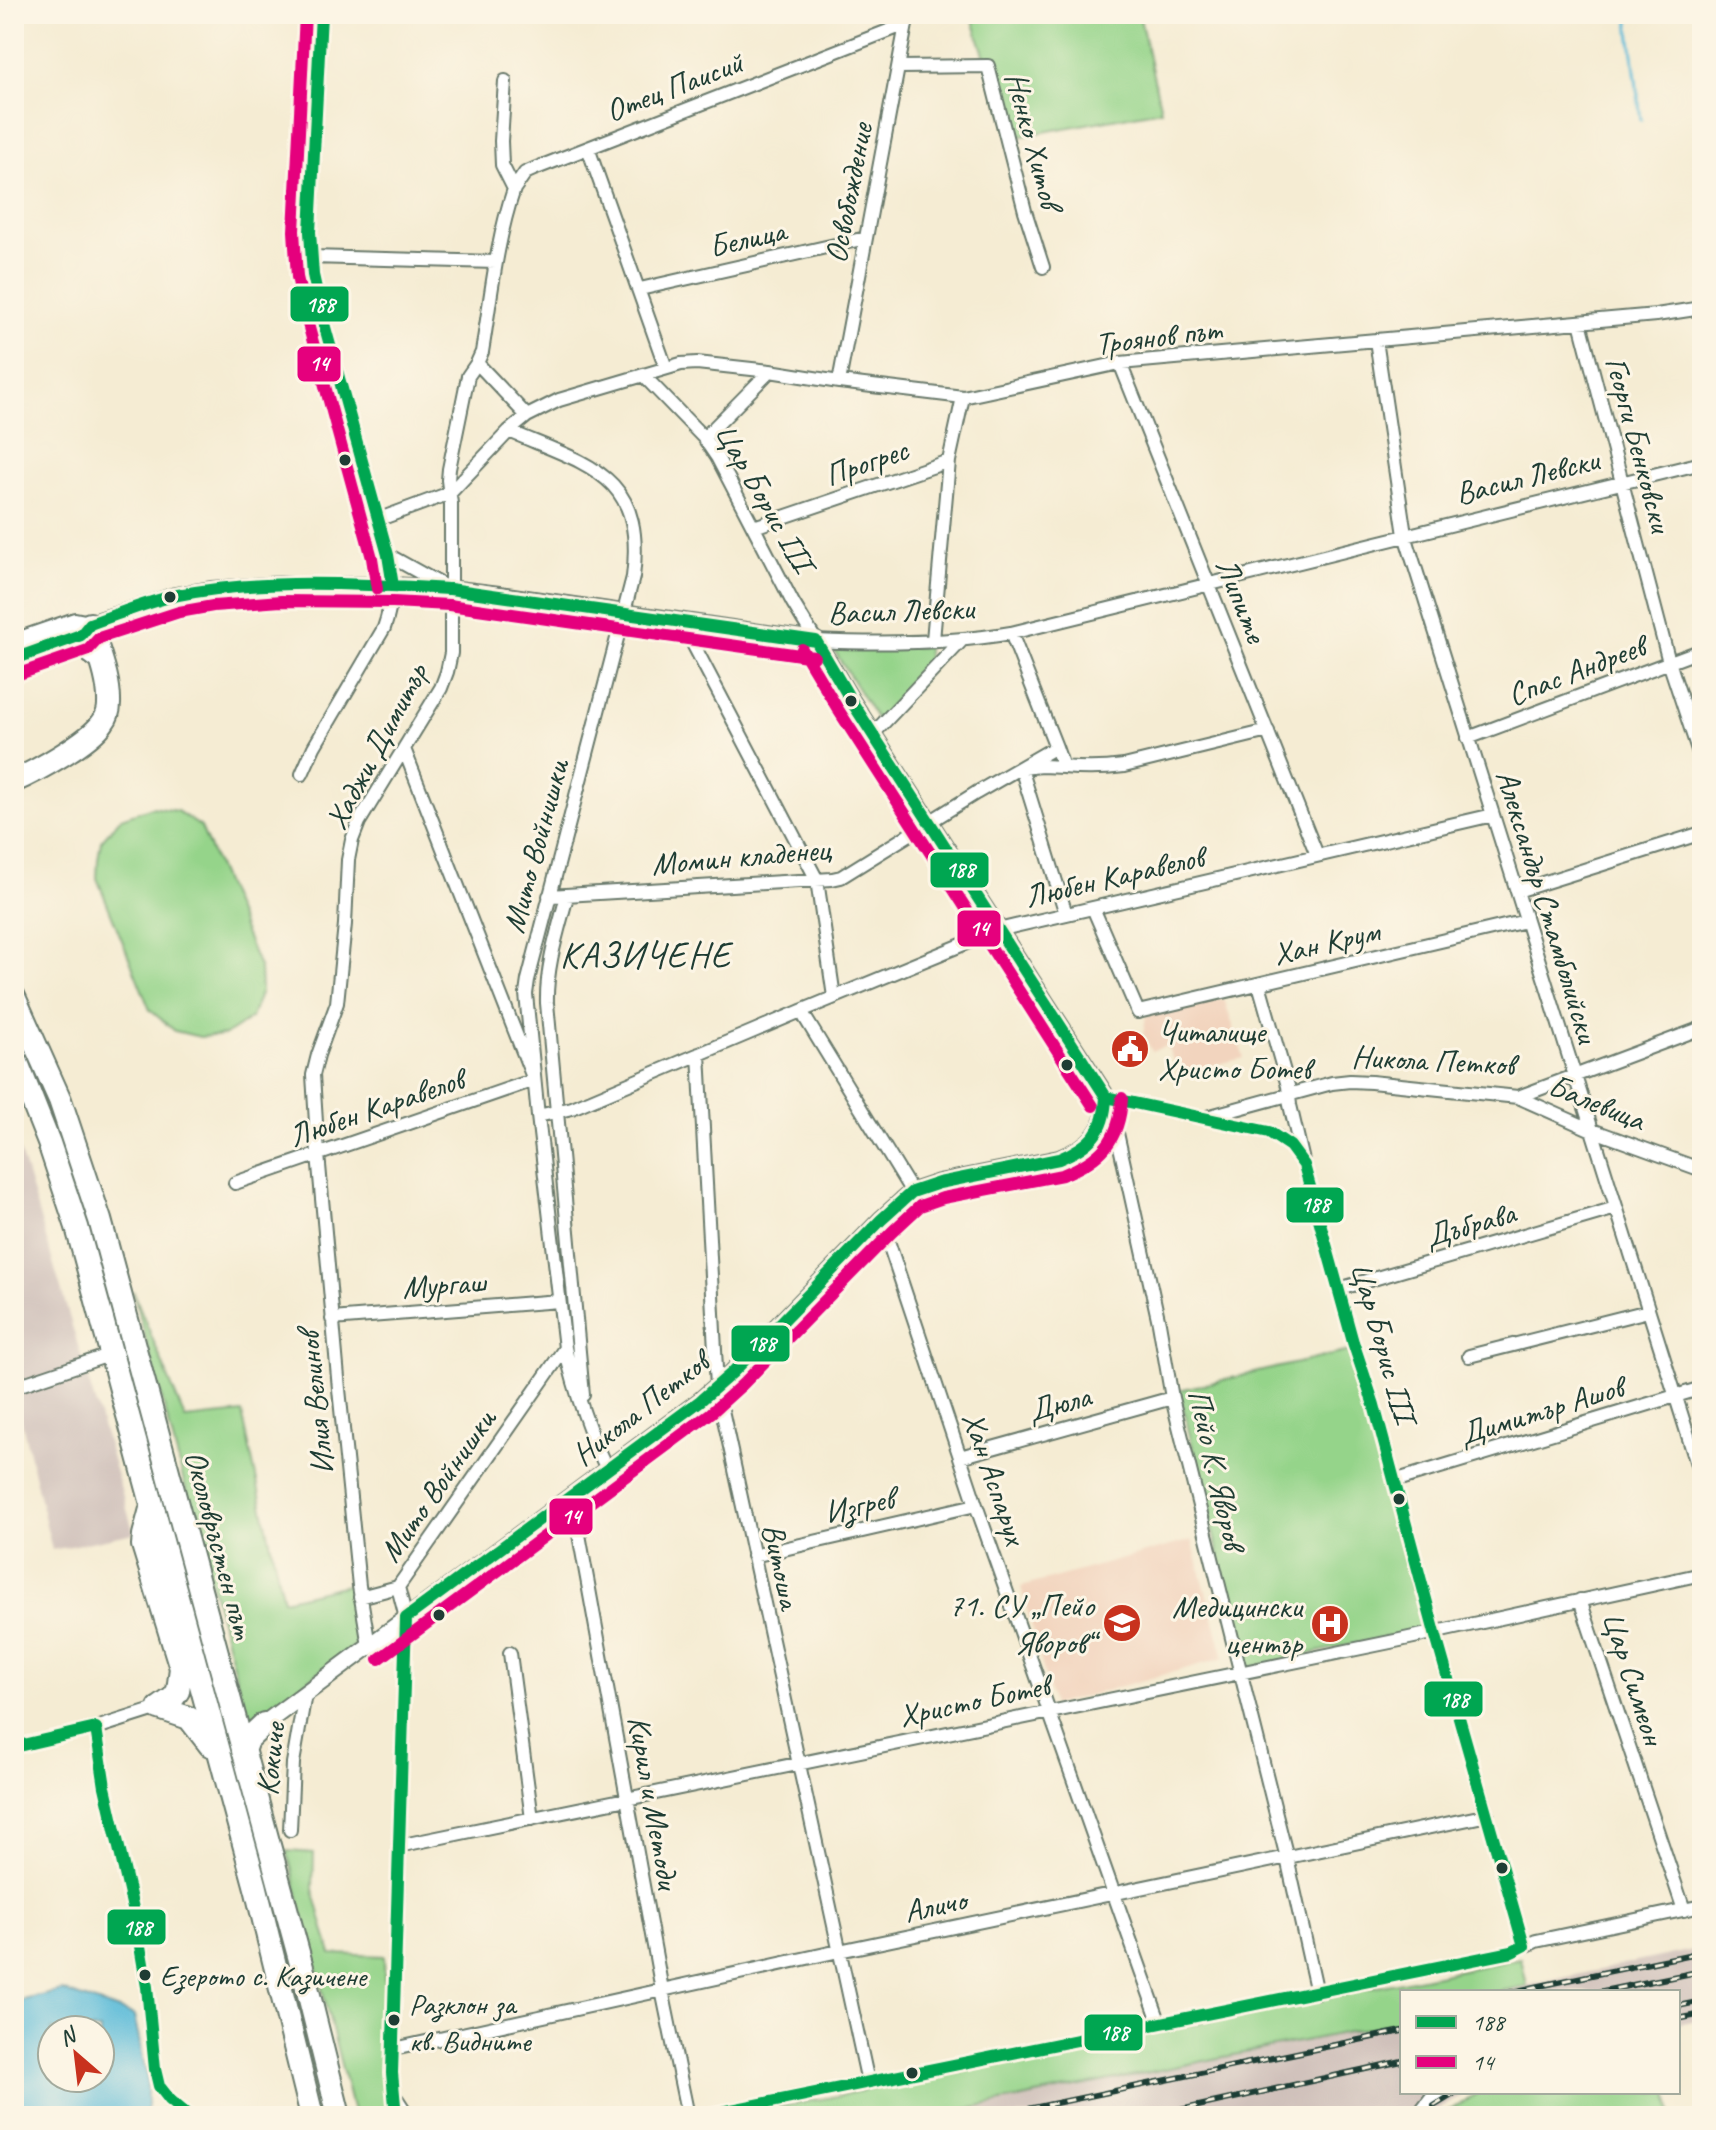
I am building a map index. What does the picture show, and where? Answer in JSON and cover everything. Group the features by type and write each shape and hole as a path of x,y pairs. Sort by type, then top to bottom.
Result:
{"highway":[{"path":"17,781 103,724 109,701 90,624"},
{"path":"67,640 99,658"},
{"name":"Околовръстен път","path":"14,997 60,1100 96,1206 303,1971 339,2116"},
{"name":"Околовръстен път","path":"14,1055 64,1187 112,1354 267,1933 312,2116"},
{"path":"152,1504 143,1545 181,1668 178,1691 159,1708"},
{"path":"159,1708 189,1718 220,1759"},
{"path":"232,1714 246,1722 264,1724"},
{"path":"243,1751 247,1740 264,1724"}],"street":[{"path":"302,774 314,747 384,628 393,586 388,555 320,307 311,257 321,14"},
{"name":"Освобождение","path":"839,382 907,19"},
{"name":"Отец Паисий","path":"514,189 525,173 907,19"},
{"name":"Ненко Хитов","path":"899,67 988,66 1025,211 1043,267"},
{"path":"505,81 502,165 514,189 506,212 482,352 477,363 527,416"},
{"path":"588,148 666,368"},
{"name":"Белица","path":"640,289 866,238"},
{"path":"311,257 496,262"},
{"name":"Троянов път","path":"643,375 697,363 963,397 1120,363 1580,322 1702,308"},
{"name":"Георги Бенковски","path":"1580,322 1669,662 1702,762"},
{"name":"Александър Стамболийски","path":"1376,340 1405,535 1702,1480"},
{"name":"Хаджи Димитър","path":"318,1154 313,1075 337,1003 352,840 359,822 429,709 447,672 451,653 449,469 468,376 477,363"},
{"name":"Липите","path":"1120,363 1317,855"},
{"path":"704,438 770,371"},
{"path":"377,520 450,493 527,416 559,400 643,375"},
{"name":"Цар Борис III","path":"643,375 704,438 731,481 816,641 1106,1097"},
{"path":"933,640 949,461 963,397"},
{"name":"Мито Войнишки","path":"509,431 595,469 610,480 622,496 635,532 633,577 526,994 565,1348 592,1440 607,1469"},
{"name":"Прогрес","path":"754,527 949,461"},
{"name":"Васил Левски","path":"14,642 75,621 90,624 175,596 280,585 450,589 816,641 853,643 963,639 1011,633 1702,463"},
{"path":"388,555 450,589"},
{"path":"681,621 817,880 834,997"},
{"name":"Васил Левски","path":"14,659 81,635 90,624"},
{"path":"1011,633 1063,767"},
{"path":"873,734 963,639"},
{"name":"Спас Андреев","path":"1468,738 1702,650"},
{"path":"1066,914 1021,768 1042,766 1089,770 1124,766 1268,731"},
{"name":"Момин кладенец","path":"549,896 841,877 1056,747"},
{"path":"404,749 534,1080"},
{"name":"Любен Каравелов","path":"538,1116 572,1108 998,930 1493,815"},
{"path":"1517,891 1702,833"},
{"name":"Мито Войнишки","path":"567,896 546,984 584,1414"},
{"name":"Хан Крум","path":"1093,908 1138,1012 1526,921"},
{"name":"Цар Борис III","path":"1259,984 1304,1165 1524,1946"},
{"path":"801,1011 912,1192"},
{"name":"Никола Петков","path":"1203,1118 1350,1081 1518,1097 1702,1028"},
{"name":"Витоша","path":"699,1054 717,1387 868,2082"},
{"name":"Любен Каравелов","path":"235,1183 534,1080"},
{"path":"1106,1097 1258,1129 1280,1137 1304,1165"},
{"name":"Никола Петков","path":"264,1724 717,1387 912,1192 939,1183 1070,1155 1089,1143 1102,1127 1106,1097"},
{"name":"Пейо К. Яворов","path":"1106,1097 1117,1133 1159,1323 1172,1398 1287,1858 1317,1993"},
{"name":"Балевица","path":"1518,1097 1592,1130 1702,1170"},
{"name":"Илия Велинов","path":"318,1154 360,1597 369,1646"},
{"name":"Дъбрава","path":"1339,1289 1616,1208"},
{"name":"Хан Аспарух","path":"881,1220 976,1505 1160,2024"},
{"name":"Мургаш","path":"332,1319 559,1301"},
{"path":"1469,1356 1648,1311"},
{"name":"Мито Войнишки","path":"396,2116 393,2093 406,1618 398,1587 565,1348"},
{"path":"14,1387 112,1354"},
{"name":"Димитър Ашов","path":"1394,1481 1702,1388"},
{"name":"Дюла","path":"960,1457 1172,1398"},
{"name":"Кирил и Методи","path":"572,1496 688,2116"},
{"name":"Изгрев","path":"753,1556 976,1505"},
{"name":"Христо Ботев","path":"398,1846 1240,1674 1702,1574"},
{"path":"360,1597 398,1587"},
{"name":"Цар Симеон","path":"1580,1600 1684,1910"},
{"path":"510,1653 532,1819"},
{"name":"Кокиче","path":"290,1830 293,1763 305,1694"},
{"path":"14,1747 96,1728 159,1708"},
{"path":"96,1728 105,1787 138,1932 159,2086 189,2116"},
{"name":"Аличо","path":"394,2049 839,1951 1488,1815"},
{"path":"702,2116 1317,1993 1512,1952 1536,1941 1702,1906"},
{"path":"393,2093 408,2116"},
{"path":"1417,2116 1437,2094"}],"shaded area":[{"path":"1224,999 1244,1058 1179,1073 1167,1046 1152,1051 1143,1034 1146,1016"},
{"path":"14,1137 134,1533 52,1550 14,1389"},
{"name":"71. СУ „Пейо Яворов“","path":"1192,1540 1224,1658 1053,1705 1021,1587"},
{"path":"1702,1948 1702,2019 1680,2024 1680,1990 1506,1990"},
{"path":"1400,2021 1400,2094 1464,2094 1431,2114 1421,2116 933,2116"}],"green space":[{"path":"971,14 1139,14 1161,110 1011,138"},
{"path":"832,647 927,647 927,668 877,720"},
{"path":"152,807 177,811 201,827 260,969 261,991 251,1018 225,1035 200,1037 175,1031 150,1010 97,878 101,841 121,818"},
{"path":"133,1291 185,1419 242,1413 283,1600 351,1584 355,1645 260,1716 250,1716 241,1695"},
{"path":"1350,1351 1426,1628 1246,1668 1179,1390"},
{"path":"287,1851 314,1853 313,1889 331,1954 384,1956 389,2116 354,2116"},
{"path":"1521,1958 1527,1986 1507,1990 1400,1990 1400,2021 933,2116 738,2116"},
{"path":"1476,2094 1668,2094 1672,2116 1441,2116"}],"water":[{"path":"62,1991 134,2015 147,2078 147,2116 14,2116 14,2002"}],"waterway":[{"path":"1628,14 1641,120"}],"railway":[{"path":"1521,1990 1702,1952"},
{"path":"1608,1990 1702,1971"},
{"path":"1680,2006 1702,2001"},
{"path":"1680,2019 1702,2014"},
{"path":"994,2116 1400,2031"},
{"path":"1153,2116 1400,2061"},
{"path":"1434,2106 1454,2094"}],"transit line":[{"name":"14","path":"305,14 294,231 297,277 372,558 377,589"},
{"name":"188","path":"321,14 310,232 313,275 388,555 393,586"},
{"name":"188","path":"14,659 81,635 90,624 145,604 211,590 279,584 450,589 816,641"},
{"name":"14","path":"19,674 88,650 99,638 179,612 281,601 449,605 814,657"},
{"name":"188","path":"816,641 1106,1097"},
{"name":"14","path":"802,649 1093,1106"},
{"name":"188","path":"1106,1097 1269,1132 1290,1146 1304,1165 1524,1946"},
{"name":"188","path":"406,1618 700,1401 732,1373 912,1192 939,1183 1059,1159 1070,1154 1087,1143 1099,1129 1106,1097"},
{"name":"14","path":"379,1659 711,1413 920,1206 943,1198 1062,1175 1088,1163 1112,1137 1122,1098"},
{"name":"188","path":"396,2116 392,2073 406,1618"},
{"name":"188","path":"96,1728 105,1787 135,1917 159,2086 189,2116"},
{"name":"188","path":"14,1747 96,1728"},
{"name":"188","path":"702,2116 1512,1952 1524,1946"}],"place":[{"name":"Читалище Христо Ботев","path":"1130,1049"},
{"name":"71. СУ „Пейо Яворов“","path":"1122,1623"},
{"name":"Медицински център","path":"1330,1624"},
{"name":"Езерото с. Казичене","path":"145,1975"},
{"name":"Разклон за кв. Видните","path":"394,2020"}],"district":[{"name":"КАЗИЧЕНЕ","path":"646,954"}]}
